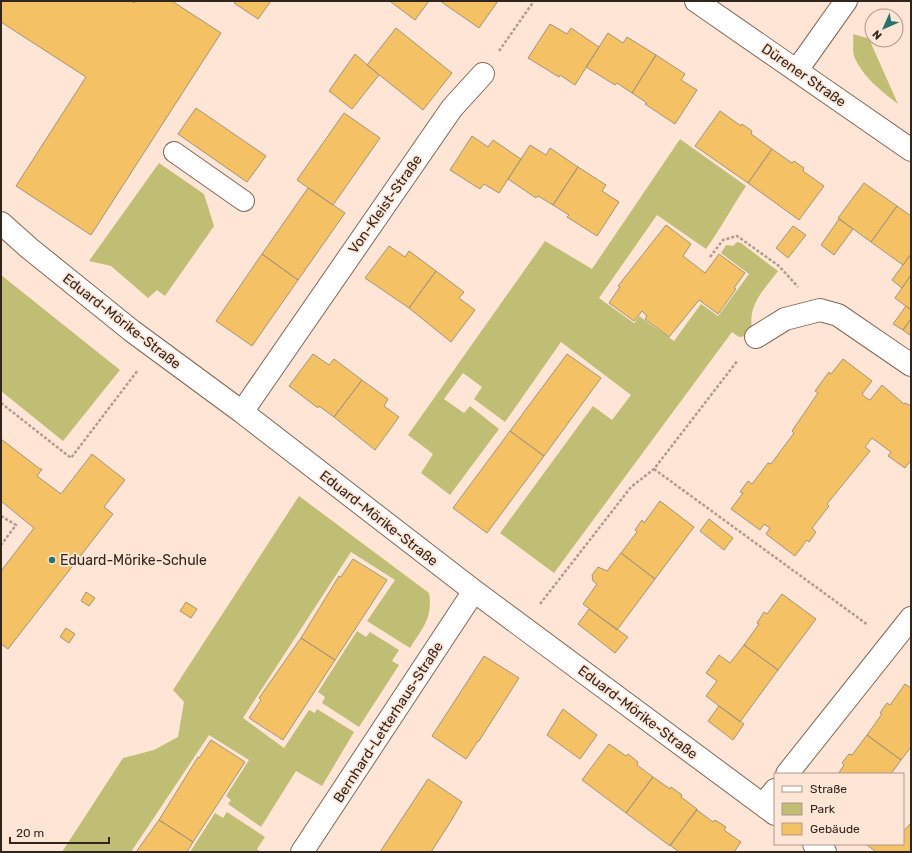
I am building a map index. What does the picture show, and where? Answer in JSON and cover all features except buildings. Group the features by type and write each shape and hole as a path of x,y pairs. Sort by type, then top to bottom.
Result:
{"street":[{"name":"Dürener Straße","path":"696,1 911,150"},
{"path":"797,70 846,1"},
{"name":"Von-Kleist-Straße","path":"242,412 452,108 483,74"},
{"name":"Eduard-Mörike-Straße","path":"1,223 29,248 154,348 242,412 474,591 771,803"},
{"path":"756,337 785,319 820,310 838,315 911,365"},
{"name":"Bernhard-Letterhaus-Straße","path":"302,852 474,591"},
{"path":"788,773 911,618"}],"lane":[{"path":"174,152 244,201"}],"path":[{"path":"483,74 534,1"},
{"path":"710,257 723,240 737,236 779,266 820,310"},
{"path":"523,626 631,488 654,468 756,337"},
{"path":"1,403 71,458 154,348"},
{"path":"654,468 891,642"},
{"path":"1,516 16,525 1,545"}],"green space":[{"path":"853,34 864,37 864,48 873,48 898,104 867,77 857,63 853,50"},
{"path":"680,139 746,186 706,249 657,215 599,298 634,323 639,316 674,341 701,304 718,316 749,274 721,253 726,245 733,246 737,242 741,243 778,271 762,292 754,308 752,325 754,335 739,337 732,332 554,573 500,533 593,406 612,420 631,395 561,342 505,422 474,399 482,387 463,373 444,399 464,413 470,406 499,429 450,495 421,473 433,454 408,435 545,241 592,269"},
{"path":"159,163 204,194 214,226 165,296 157,290 148,298 111,266 89,261"},
{"path":"1,275 120,370 63,441 1,391"},
{"path":"299,496 429,593 430,602 430,609 426,622 410,648 367,621 395,580 351,552 243,718 284,748 309,710 315,713 317,709 354,732 322,786 296,771 261,827 228,804 231,800 226,796 249,760 209,735 131,852 62,852 123,758 154,750 178,737 184,702 173,690"},
{"path":"357,631 366,637 370,632 399,650 392,661 399,665 359,727 322,703 325,697 318,692"},
{"path":"227,812 265,837 257,849 261,852 190,852 215,813 223,818"}],"place":[{"name":"Eduard-Mörike-Schule","path":"52,560"}]}
